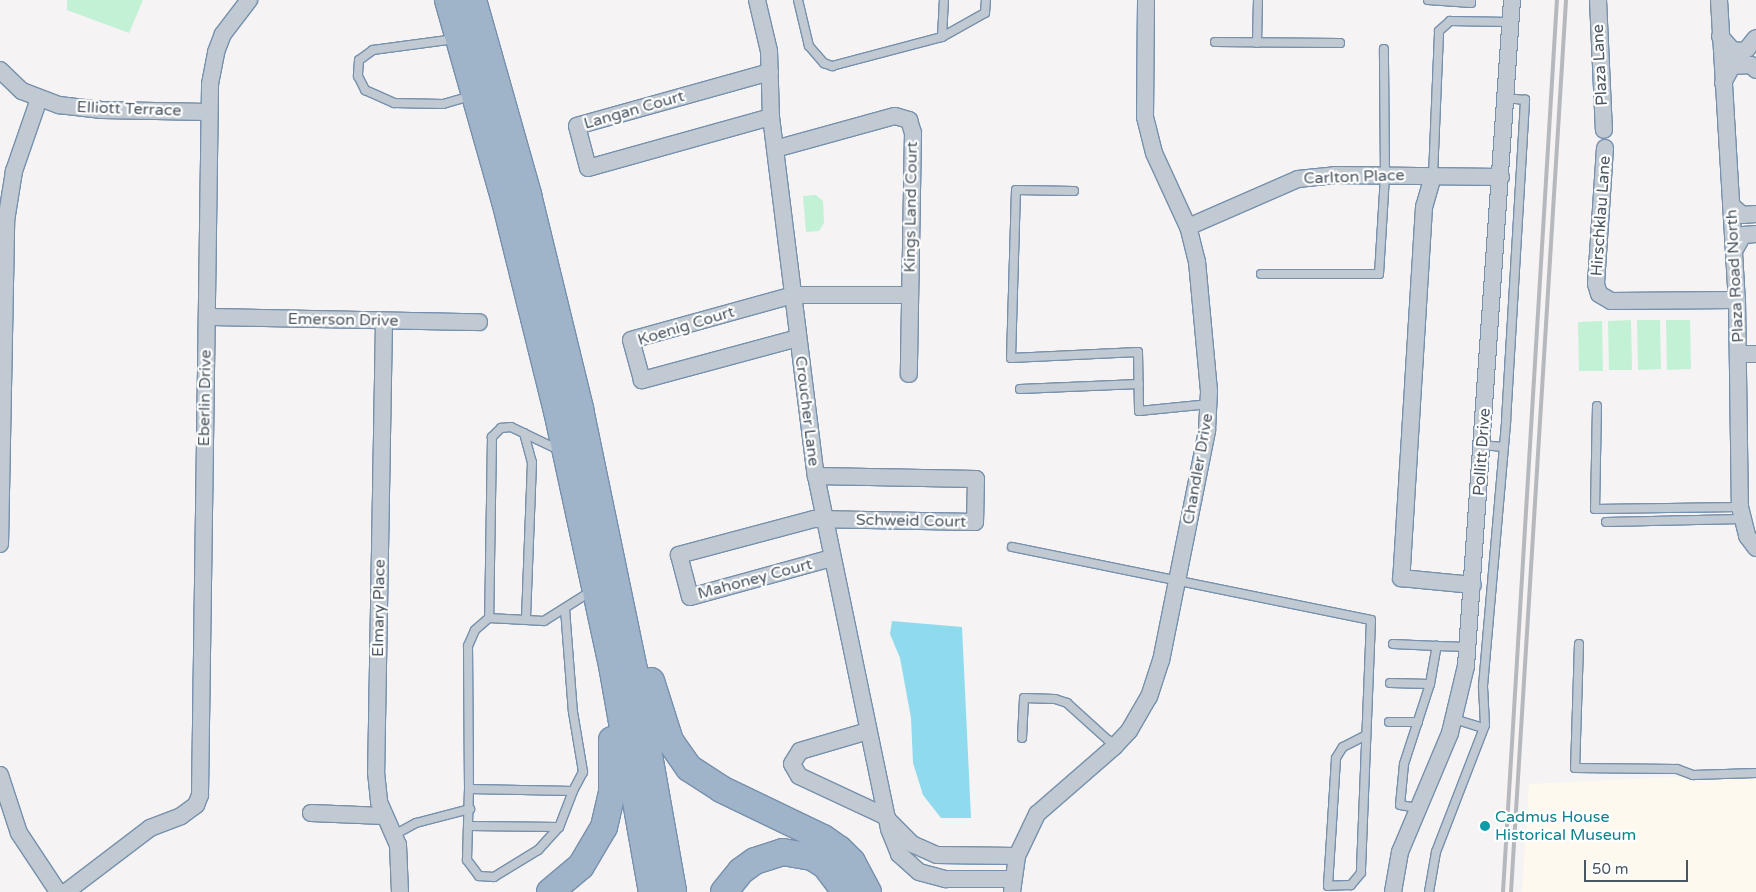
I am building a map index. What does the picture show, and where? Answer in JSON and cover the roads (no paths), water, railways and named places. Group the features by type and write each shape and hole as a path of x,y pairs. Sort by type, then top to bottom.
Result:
{"highway":[{"path":"448,0 476,95 521,264 566,454 596,591 652,892"},
{"path":"473,0 528,195 592,462 663,723 679,755 689,768 721,789 823,838 839,849 852,862 868,892"},
{"path":"592,462 634,670 673,892"},
{"path":"550,892 571,877 590,854 604,827 612,793 613,751 596,591"},
{"path":"724,892 741,870 755,861 783,852 805,855 825,865 845,892"}],"street":[{"name":"Eberlin Drive","path":"66,892 150,828 181,816 196,805 200,796 210,84 216,52 233,19 249,0"},
{"name":"Croucher Lane","path":"757,0 766,33 770,72 771,117 816,476 823,519 887,817 899,854 919,872 946,879 1013,886"},
{"name":"Chandler Drive","path":"1013,886 1017,856 1029,826 1047,802 1118,744 1140,714 1156,680 1177,582 1210,404 1199,278 1188,227 1148,135 1145,100 1146,0"},
{"name":"Pollitt Drive","path":"1393,892 1400,852 1454,719 1468,647 1512,0"},
{"name":"Plaza Lane","path":"1598,0 1604,130"},
{"name":"Plaza Road North","path":"1718,0 1737,300 1741,513 1747,536 1756,548"},
{"path":"1720,36 1732,50 1740,51 1747,49 1756,38"},
{"path":"1723,83 1732,66 1750,65 1756,70"},
{"name":"Elliott Terrace","path":"0,70 22,91 39,99 87,109 209,112"},
{"name":"Langan Court","path":"770,72 577,126 588,168 771,117"},
{"path":"0,544 1,400 6,221 14,171 39,99"},
{"name":"Kings Land Court","path":"775,149 895,116 909,120 913,133 909,374"},
{"name":"Hirschklau Lane","path":"1605,148 1596,284 1599,294 1611,301 1737,300"},
{"name":"Carlton Place","path":"1188,227 1298,179 1335,175 1501,177"},
{"path":"1433,176 1424,207 1401,578 1472,584"},
{"path":"1731,205 1742,215 1756,214"},
{"path":"1734,250 1743,235 1756,234"},
{"name":"Koenig Court","path":"798,338 642,380 631,340 793,296 910,295"},
{"name":"Emerson Drive","path":"206,317 480,322"},
{"name":"Elmary Place","path":"384,320 376,772 379,802 394,835 400,860 400,892"},
{"path":"1738,354 1756,354"},
{"name":"Schweid Court","path":"816,476 976,479 975,522 823,519"},
{"name":"Mahoney Court","path":"823,519 806,520 679,555 690,597 832,558"},
{"path":"868,732 800,751 792,764 799,776 887,817"},
{"path":"0,775 2,793 19,833 58,892"},
{"path":"311,813 384,816"},
{"name":"Croucher Lane","path":"887,817 901,836 924,851 952,856 1017,856"}],"lane":[{"path":"798,0 809,46 824,62 832,66 942,37 986,13 986,0"},
{"path":"942,37 944,0"},
{"path":"1256,42 1258,0"},
{"path":"1428,0 1471,3 1471,0"},
{"path":"1433,176 1439,31 1450,21 1511,22"},
{"path":"459,38 373,50 359,60 358,76 365,90 394,103 443,104 476,95"},
{"path":"1216,42 1340,43"},
{"path":"1261,274 1379,274 1385,175 1384,49"},
{"path":"1429,892 1436,852 1484,728 1483,686 1503,447 1525,100 1506,98"},
{"path":"1074,191 1016,190 1011,358 1138,352 1139,410 1210,404"},
{"path":"1020,389 1139,384"},
{"path":"1597,406 1596,509 1741,513"},
{"path":"490,618 492,437 501,428 511,427 566,454"},
{"path":"524,433 532,462 526,620"},
{"path":"1482,444 1503,447"},
{"path":"1606,522 1741,513"},
{"path":"1012,547 1371,620 1361,873 1351,885 1328,886 1336,758 1343,747 1365,736"},
{"path":"566,609 573,712 583,772 573,791 559,828 538,850 494,877 478,876 467,860 470,826 468,646 476,630 490,618 544,621 596,591"},
{"path":"1392,644 1468,647"},
{"path":"1578,644 1575,768 1677,769 1693,775 1756,773"},
{"path":"1417,808 1400,805 1404,764 1430,684 1437,646"},
{"path":"1390,683 1430,684"},
{"path":"1022,738 1024,698 1055,699 1067,703 1108,740 1118,744"},
{"path":"1454,719 1484,728"},
{"path":"1389,722 1418,722"},
{"path":"469,789 573,791"},
{"path":"394,835 416,824 470,810"},
{"path":"470,826 559,828"}],"water":[{"path":"892,621 962,627 971,818 941,818 923,795 913,763 911,718 900,658 890,634"}],"railway":[{"path":"1503,892 1557,0"},
{"path":"1511,892 1566,0"}],"place":[{"name":"Cadmus House Historical Museum","path":"1485,826"}]}
